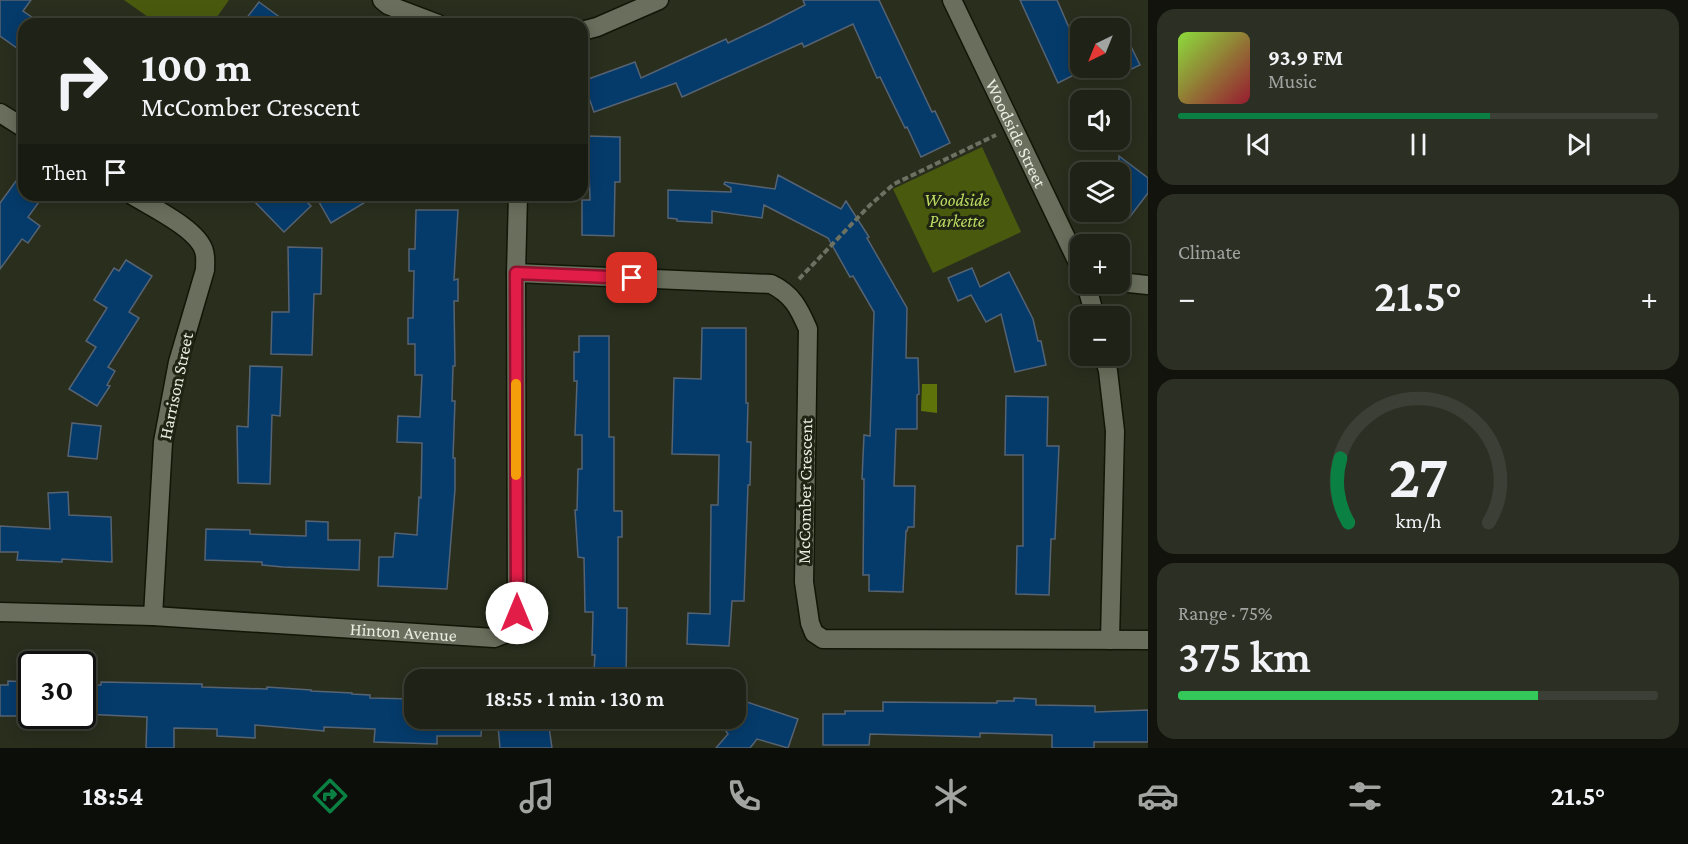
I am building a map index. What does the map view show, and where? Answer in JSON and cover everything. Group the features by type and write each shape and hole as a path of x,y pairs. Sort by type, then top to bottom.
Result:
{"street":[{"path":"382,0 388,5 422,18"},
{"path":"588,29 659,0"},
{"name":"Woodside Street","path":"952,0 1070,246"},
{"path":"0,113 18,124"},
{"name":"Harrison Street","path":"142,201 191,232 199,240 204,250 205,260 205,270 178,362 164,442 153,616"},
{"name":"Hinton Avenue","path":"0,612 153,616 494,638 510,632 517,613 518,201"},
{"path":"516,273 771,284 787,293"},
{"path":"1130,283 1148,285"},
{"name":"McComber Crescent","path":"787,293 802,315 808,329 803,557 807,604 814,633 823,639 1148,640"},
{"path":"1107,366 1115,431 1110,640"}],"path":[{"path":"787,293 870,205 894,184 1013,127"}],"green space":[{"path":"124,0 229,0 216,18 150,18"},
{"name":"Woodside Parkette","path":"982,147 1021,232 933,273 893,189"}],"shaded area":[{"path":"922,384 937,384 937,413 921,411"}],"building":[{"path":"0,0 31,0 23,11 33,18 18,18 18,49 0,36"},
{"path":"803,0 879,0 932,112 935,111 950,143 921,157 880,77 877,78 853,24 804,47 802,43 682,97 676,83 594,112 588,95 588,79 635,62 641,78 726,39 728,43 805,5"},
{"path":"1020,0 1057,0 1070,30 1070,77 1058,83"},
{"path":"259,2 281,18 247,18"},
{"path":"1130,45 1140,65 1130,70"},
{"path":"588,136 620,137 620,182 615,182 614,236 582,235 582,201 590,200"},
{"path":"1119,156 1127,162 1119,162"},
{"path":"1130,164 1148,178 1148,193 1130,217"},
{"path":"778,175 841,209 846,201 869,237 867,238 907,308 906,358 918,358 919,394 917,395 917,429 896,429 894,486 915,486 914,527 908,527 906,531 903,592 869,591 869,575 863,575 864,479 862,479 864,435 870,436 874,312 853,276 850,277 828,238 764,205 762,218 712,211 712,223 677,221 677,219 668,218 668,190 731,192 731,188 724,184 725,182 775,189"},
{"path":"18,178 18,201 40,201 28,217 40,226 28,243 22,239 0,269 0,203"},
{"path":"254,201 306,201 311,206 284,232"},
{"path":"318,201 367,201 331,223"},
{"path":"416,210 458,210 454,280 458,279 458,301 454,301 455,366 453,366 452,401 455,401 453,458 455,458 455,489 447,589 378,586 379,557 393,557 395,533 417,535 419,497 421,498 422,443 397,442 398,416 420,417 422,375 415,375 415,344 408,344 408,318 413,318 414,271 409,271 409,249 415,249"},
{"path":"288,247 322,248 321,294 314,294 312,355 271,354 272,312 289,312"},
{"path":"126,260 152,276 129,312 139,318 108,367 115,371 107,385 110,386 97,406 69,389 96,347 86,341 107,308 94,300 114,268 119,271"},
{"path":"972,268 980,287 1009,272 1033,319 1046,365 1015,372 1001,314 986,322 971,295 958,301 948,278"},
{"path":"702,328 746,328 747,442 751,442 744,601 732,601 729,646 687,644 688,613 710,614 711,505 718,505 719,455 672,454 674,378 701,379"},
{"path":"579,336 609,336 609,437 614,437 614,511 622,511 622,537 618,537 618,608 627,608 626,669 594,669 595,655 592,655 593,612 585,612 584,558 578,557 575,510 577,510 578,469 582,469 582,435 575,435 577,381 574,381 574,352 579,352"},
{"path":"250,366 282,367 280,416 272,415 270,484 238,483 237,426 248,427"},
{"path":"1006,396 1048,397 1047,446 1059,446 1055,539 1051,539 1049,595 1016,594 1017,546 1023,546 1023,455 1005,455"},
{"path":"72,423 101,426 97,459 68,456"},
{"path":"68,492 69,515 111,517 112,562 62,559 62,562 17,560 18,552 0,552 0,526 50,529 48,493"},
{"path":"306,521 328,522 328,540 360,540 359,570 283,567 262,565 262,562 205,560 206,529 250,530 250,534 306,536"},
{"path":"8,681 18,681 18,716 0,716 0,685 8,685"},
{"path":"101,682 202,684 202,687 267,689 267,687 352,693 370,695 370,698 404,699 404,729 481,729 481,736 437,736 437,744 374,742 375,729 324,727 324,731 255,725 255,738 217,736 217,729 174,728 174,748 146,748 147,717 96,715 96,685 101,685"},
{"path":"1014,698 1036,699 1036,705 1095,706 1095,712 1148,710 1148,742 1094,742 1094,748 1052,748 1052,735 980,733 980,737 870,734 869,745 823,745 823,714 845,714 845,711 883,711 883,702 997,703 997,701 1014,701"},
{"path":"746,702 798,719 788,748 757,739 750,748 716,748 728,734 725,729 746,729"},
{"path":"498,729 549,729 552,748 500,748"}],"slow traffic":[{"path":"516,384 516,475"}],"route":[{"path":"517,613 516,273 632,278"}]}
